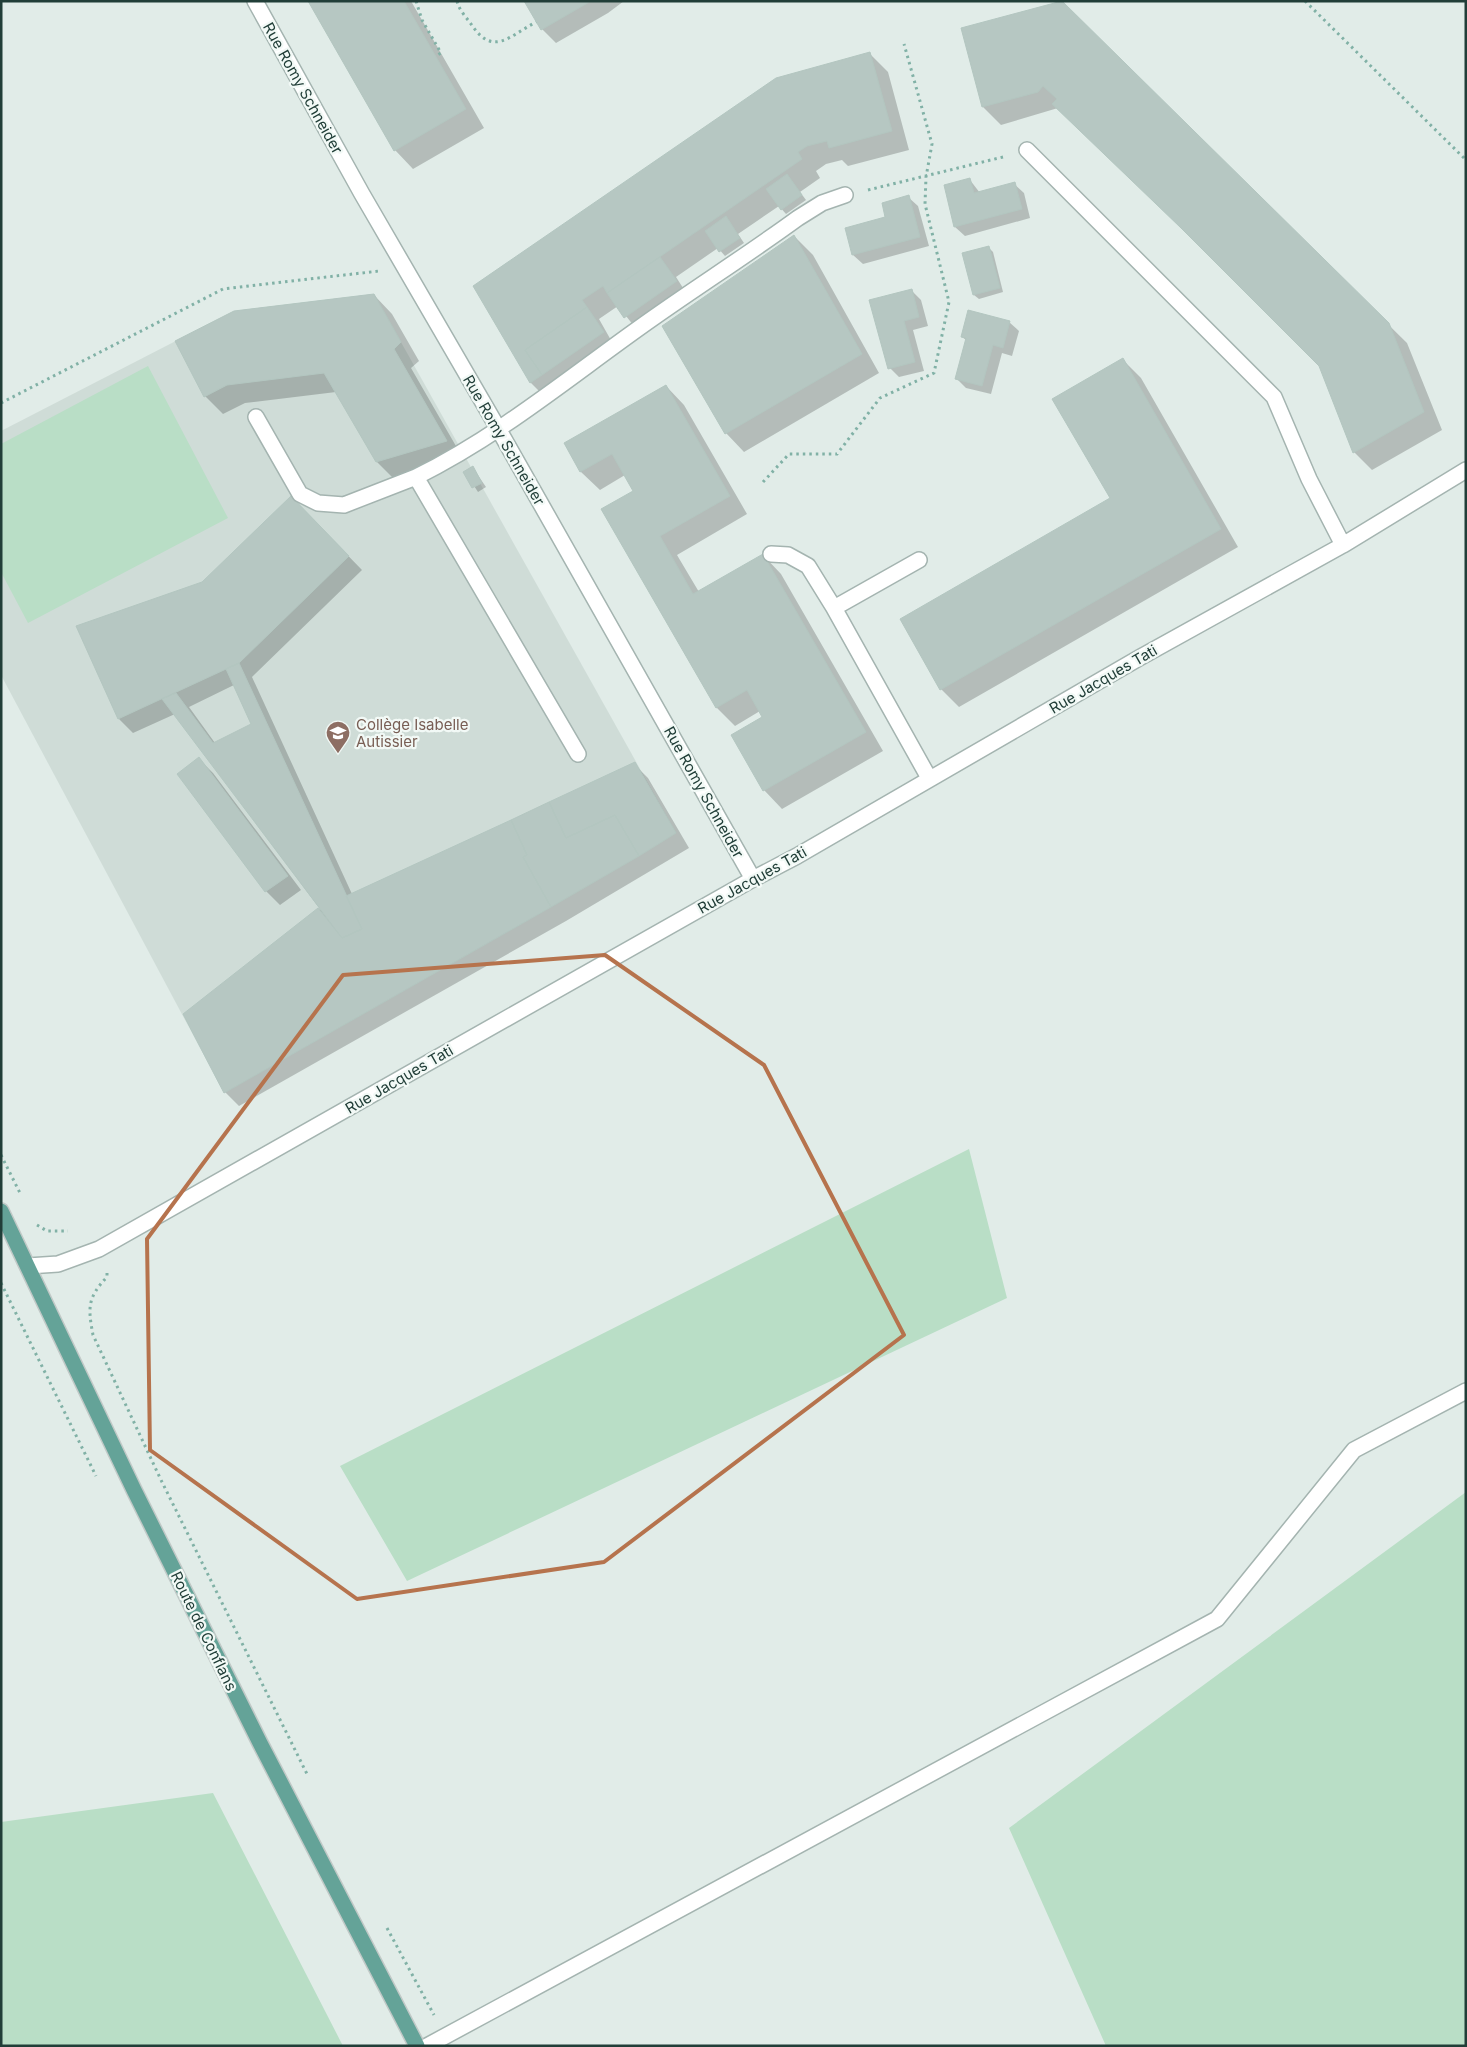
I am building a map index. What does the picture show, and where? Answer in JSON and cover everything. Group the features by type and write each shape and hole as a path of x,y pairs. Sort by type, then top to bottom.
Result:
{"main road":[{"name":"Route de Conflans","path":"1,1211 134,1490 251,1726 417,2046"}],"street":[{"name":"Rue Romy Schneider","path":"256,1 404,267 499,430 753,878"},
{"path":"1027,150 1274,397 1309,479 1343,545"},
{"path":"256,417 300,494 318,504 344,504 416,477 458,456 499,430 641,327 822,202 845,195"},
{"name":"Rue Jacques Tati","path":"28,1266 58,1264 99,1250 753,878 797,856 1138,658 1343,545 1466,470"},
{"path":"416,477 578,754"},
{"path":"771,554 788,555 808,566 834,608 929,778"},
{"path":"834,608 919,560"},
{"path":"427,2046 1216,1619 1354,1450 1466,1391"}],"path":[{"path":"416,1 422,20 441,53 436,56"},
{"path":"457,1 480,37 486,41 497,43 536,22"},
{"path":"1305,1 1466,160"},
{"path":"763,482 789,454 837,454 880,398 934,373 949,302 925,204 926,177 932,144 904,44"},
{"path":"845,195 926,177 1027,150"},
{"path":"1,403 223,290 404,267"},
{"path":"1,1155 22,1198"},
{"path":"35,1224 47,1231 70,1230"},
{"path":"99,1250 107,1277 95,1290 88,1311 93,1335 161,1480 310,1779"},
{"path":"386,1925 445,2036"}],"highlighted area":[{"path":"605,955 764,1065 904,1335 604,1562 357,1599 150,1450 147,1239 343,975"}],"shaded area":[{"name":"Collège Isabelle Autissier","path":"374,294 676,833 551,907 224,1093 1,675 1,431 234,311"}],"green space":[{"path":"148,366 228,518 28,623 1,572 1,444"},
{"path":"969,1149 1007,1298 407,1581 340,1466"},
{"path":"1466,1492 1466,2046 1106,2046 1009,1828"},
{"path":"213,1793 343,2046 1,2046 1,1822"}],"building":[{"path":"308,1 404,1 466,109 394,151"},
{"path":"524,1 591,1 541,30"},
{"path":"1062,1 1389,323 1424,412 1353,453 1319,366 1181,228 1052,104 1057,99 1043,86 1038,92 982,107 961,28"},
{"path":"870,52 892,131 829,148 827,141 807,146 798,152 802,159 607,293 603,286 582,300 587,307 525,350 542,375 530,383 473,286 776,78"},
{"path":"787,174 802,195 781,210 766,189"},
{"path":"970,178 974,193 1015,182 1022,209 954,227 944,185"},
{"path":"909,195 920,237 852,255 845,228 885,217 882,203"},
{"path":"726,216 740,238 719,252 705,231"},
{"path":"794,235 862,354 725,434 662,326"},
{"path":"989,246 1000,288 973,295 962,253"},
{"path":"660,257 677,281 624,318 607,293"},
{"path":"912,289 919,317 904,321 915,362 888,369 869,300"},
{"path":"374,294 401,342 394,349 447,441 376,462 324,373 227,385 204,397 175,341 234,311"},
{"path":"587,307 604,332 542,375 525,350"},
{"path":"968,310 1010,321 1003,348 993,345 982,386 955,379 966,338 961,337"},
{"path":"1123,358 1221,529 940,690 900,619 1110,498 1052,399"},
{"path":"666,385 730,496 660,536 693,594 763,554 866,732 763,791 731,735 762,717 747,690 716,708 601,509 633,491 612,454 580,472 564,443"},
{"path":"473,466 482,483 472,488 463,472"},
{"path":"291,496 349,556 239,663 118,719 76,626 202,582"},
{"path":"239,663 362,929 342,938 162,699 176,693 213,743 251,724 226,669"},
{"path":"199,757 288,876 265,892 177,774"},
{"path":"635,762 676,833 639,856 615,815 566,838 549,802"},
{"path":"549,802 566,838 615,815 639,856 551,907 523,857 527,855 511,820"},
{"path":"511,820 527,855 523,857 551,907 224,1093 183,1014 318,908 342,938 362,929 346,896"}],"place":[{"name":"Collège Isabelle Autissier","path":"338,754"}]}
